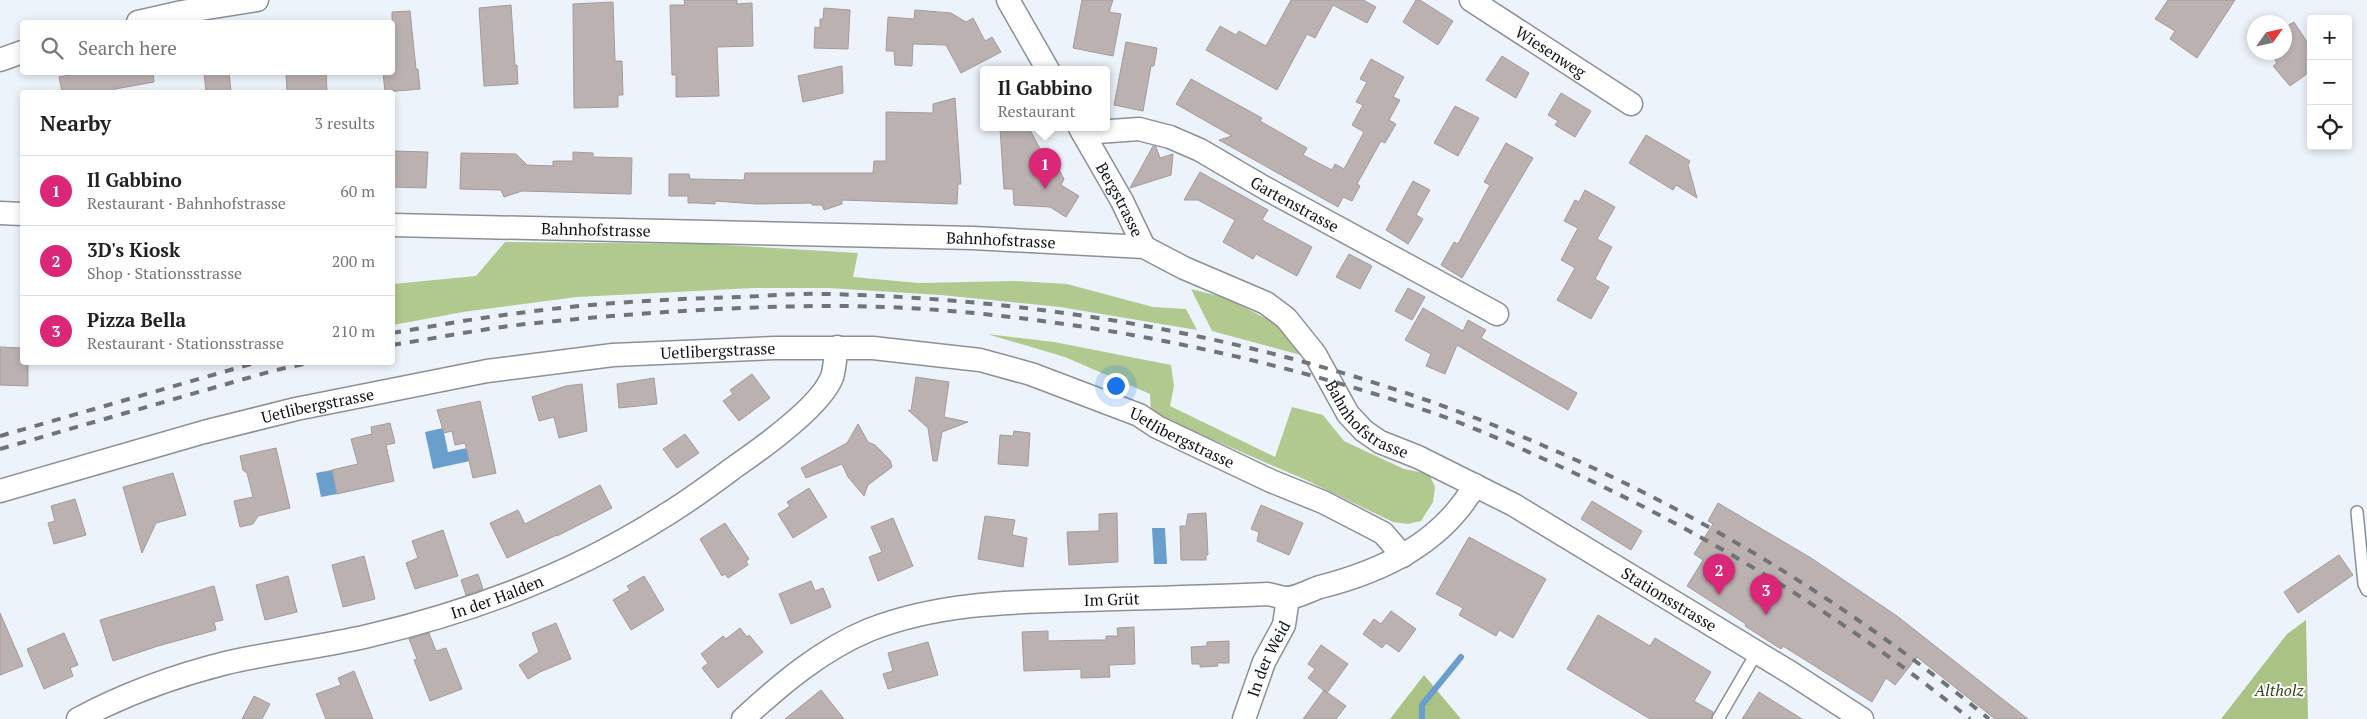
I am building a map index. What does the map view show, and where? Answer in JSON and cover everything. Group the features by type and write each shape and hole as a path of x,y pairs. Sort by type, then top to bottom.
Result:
{"street":[{"path":"147,20 182,12 257,0"},
{"path":"1008,0 1046,66"},
{"name":"Wiesenweg","path":"1470,0 1631,104"},
{"path":"0,60 20,53"},
{"name":"Gartenstrasse","path":"1110,130 1139,130 1170,137 1200,150 1265,188 1497,314"},
{"name":"Bergstrasse","path":"1081,131 1122,201 1144,248"},
{"path":"0,213 20,214"},
{"name":"Bahnhofstrasse","path":"395,225 973,238 1144,248 1266,304 1286,318 1302,335 1322,366 1348,414 1364,431 1380,442 1418,457 1475,484 1514,506"},
{"name":"Uetlibergstrasse","path":"0,491 204,432 296,409 487,370 613,355 837,346 980,360 1031,374 1139,415 1157,427 1271,481 1323,502 1384,533 1403,556"},
{"name":"In der Halden","path":"78,719 105,705 182,675 262,656 368,636 452,614 508,593 594,555 663,517 698,494 751,456 792,422 822,394 832,376 837,346"},
{"name":"Im Grüt","path":"743,719 777,687 816,659 840,645 868,631 904,618 935,610 970,605 1057,600 1268,594 1288,598 1357,577 1385,566 1434,535 1458,509 1475,484"},
{"name":"Stationsstrasse","path":"1514,506 1757,652 1862,719"},
{"name":"In der Weid","path":"1244,719 1264,662 1284,625 1288,598"}],"lane":[{"path":"2357,512 2364,584 2367,590"},
{"path":"1718,719 1757,652"}],"green space":[{"path":"505,242 708,244 858,253 853,277 919,283 1014,281 1067,284 1153,307 1186,309 1197,330 1060,307 941,295 828,288 754,288 577,297 463,312 395,325 395,284 476,276"},
{"path":"1191,289 1226,298 1277,324 1301,355 1212,331"},
{"path":"987,334 1054,342 1171,365 1174,386 1170,406 1275,457 1292,407 1323,415 1344,441 1404,469 1430,476 1435,487 1433,502 1421,521 1408,524 1393,522 1306,480 1151,413 1150,394 1065,357"},
{"name":"Altholz","path":"2306,620 2308,719 2221,719 2287,634"},
{"path":"1424,675 1461,719 1390,719"}],"water":[{"path":"443,428 448,452 467,448 470,461 433,469 425,432"},
{"path":"332,470 337,494 321,497 316,473"},
{"path":"1152,528 1165,528 1167,564 1154,564"}],"building":[{"path":"684,0 737,0 737,4 752,3 753,46 717,47 719,96 676,97 676,75 672,75 670,5 685,5"},
{"path":"1082,0 1113,0 1109,12 1121,14 1113,56 1073,48"},
{"path":"1291,0 1363,0 1376,7 1367,23 1333,5 1315,38 1307,34 1277,90 1206,50 1220,26 1236,35 1239,31 1266,46"},
{"path":"1416,0 1420,0 1453,21 1438,45 1403,22"},
{"path":"2168,0 2235,0 2197,58 2170,39 2175,31 2155,19"},
{"path":"613,2 615,61 622,61 623,95 618,95 618,107 574,108 573,4"},
{"path":"511,5 518,84 484,86 479,8"},
{"path":"824,8 850,10 848,49 814,48 815,27 820,28 820,19 823,19"},
{"path":"915,10 951,13 966,22 973,18 985,41 992,37 1001,52 961,73 946,45 913,44 912,66 895,65 894,51 886,51 888,17 914,19"},
{"path":"410,11 420,89 385,90 383,75 395,75 395,20 392,20 392,12"},
{"path":"2294,22 2307,42 2307,74 2290,86 2273,66 2277,63 2275,60 2292,60 2292,23"},
{"path":"1126,42 1157,48 1154,66 1151,66 1143,111 1114,105"},
{"path":"1502,56 1529,73 1516,98 1486,80"},
{"path":"1371,59 1404,77 1393,97 1400,100 1389,120 1396,124 1385,143 1381,141 1357,184 1360,186 1352,201 1343,197 1338,207 1219,140 1232,136 1176,104 1191,79 1262,118 1260,121 1307,148 1303,155 1332,170 1335,164 1344,169 1364,132 1352,125 1363,105 1356,102 1367,82 1360,79"},
{"path":"842,66 843,93 803,102 798,76"},
{"path":"69,75 153,75 154,82 115,90 62,90 59,77"},
{"path":"204,75 229,75 231,90 206,90"},
{"path":"286,75 326,75 327,90 287,90"},
{"path":"1561,93 1591,111 1575,137 1555,125 1558,121 1548,115"},
{"path":"955,98 961,184 958,184 957,204 842,200 842,204 824,210 822,205 812,205 812,203 756,204 715,201 715,204 688,203 688,196 669,196 669,174 689,174 690,179 744,180 745,173 873,173 874,161 886,161 886,112 933,113 933,104"},
{"path":"1455,106 1479,118 1458,156 1434,143"},
{"path":"1000,131 1031,131 1045,158 1051,155 1064,179 1061,185 1079,196 1066,217 1050,207 1014,205 1013,189 1004,189"},
{"path":"1646,135 1690,161 1688,165 1697,198 1676,185 1673,190 1629,163"},
{"path":"1506,143 1533,158 1462,278 1441,265 1454,242 1458,244 1490,185 1484,182"},
{"path":"1153,146 1156,147 1160,158 1173,154 1171,175 1130,188"},
{"path":"395,151 428,152 426,188 395,187"},
{"path":"573,152 593,153 593,157 632,158 631,194 522,191 504,197 501,190 460,189 461,153 516,154 527,165 553,166 553,161 573,161"},
{"path":"1200,172 1268,210 1262,220 1312,247 1297,276 1256,254 1253,259 1223,242 1235,220 1198,200 1184,200"},
{"path":"1413,181 1430,190 1416,215 1423,219 1408,244 1386,230"},
{"path":"1585,190 1615,207 1597,239 1612,247 1595,279 1609,287 1591,319 1557,300 1575,268 1561,260 1578,228 1564,221 1575,200 1579,202"},
{"path":"1349,254 1372,266 1360,289 1336,277"},
{"path":"1408,288 1425,297 1412,320 1395,311"},
{"path":"1423,308 1463,331 1468,320 1486,330 1481,338 1577,393 1568,410 1457,345 1445,374 1426,366 1431,354 1405,340"},
{"path":"0,347 20,348 20,365 28,365 28,386 0,385"},
{"path":"752,374 770,398 739,421 723,401 733,394 730,390"},
{"path":"916,377 949,382 944,417 968,422 942,432 937,461 933,461 928,428 908,410 911,411"},
{"path":"654,378 657,404 619,408 617,384"},
{"path":"582,384 587,431 559,438 554,417 539,421 532,397 566,386"},
{"path":"480,401 496,473 473,478 465,443 455,445 452,431 444,433 437,410"},
{"path":"390,423 395,443 386,445 394,481 337,494 332,470 358,464 351,439 372,434 371,427"},
{"path":"858,424 868,442 875,445 890,460 892,467 868,485 864,496 848,477 842,464 806,478 801,468 847,443"},
{"path":"1014,431 1030,433 1028,466 998,464 1000,435 1013,436"},
{"path":"685,434 699,453 677,468 663,449"},
{"path":"276,448 290,508 258,516 253,524 240,527 234,501 253,497 247,473 243,470 240,456"},
{"path":"173,473 186,515 156,523 142,553 123,487"},
{"path":"600,485 612,508 557,536 507,558 490,523 518,510 525,524"},
{"path":"809,488 827,517 793,538 778,514 790,506 787,502"},
{"path":"75,499 86,535 54,544 48,523 55,521 51,506"},
{"path":"1592,501 1642,531 1631,550 1581,519"},
{"path":"1718,503 1811,558 1897,616 2028,719 1995,719 1917,657 1895,685 1886,678 1872,702 1783,646 1781,649 1687,586 1703,560 1694,554 1713,524 1708,521"},
{"path":"1261,505 1303,523 1289,555 1257,541 1259,532 1251,529"},
{"path":"1117,513 1118,562 1069,565 1067,532 1099,531 1099,514"},
{"path":"1206,513 1208,555 1206,555 1206,560 1181,560 1180,526 1186,526 1188,514"},
{"path":"985,516 1015,520 1012,535 1027,538 1023,567 978,559"},
{"path":"893,518 913,566 878,581 869,557 882,552 871,527"},
{"path":"725,523 749,559 746,561 748,565 728,578 725,574 722,576 700,539"},
{"path":"443,530 458,576 415,589 406,563 418,558 412,541"},
{"path":"1469,537 1546,579 1513,638 1499,630 1496,636 1459,615 1463,608 1436,594"},
{"path":"2339,555 2353,575 2298,613 2284,592"},
{"path":"364,556 375,599 343,607 332,565"},
{"path":"478,574 483,589 466,595 461,580"},
{"path":"288,576 297,612 265,620 256,585"},
{"path":"644,576 664,610 631,630 613,600 630,590 627,586"},
{"path":"811,581 815,591 823,588 831,607 791,624 779,594"},
{"path":"214,586 223,620 214,622 216,630 113,661 100,620"},
{"path":"1391,611 1416,629 1399,652 1386,643 1382,648 1363,634 1374,619 1381,624"},
{"path":"0,613 23,666 0,675"},
{"path":"1598,615 1650,646 1655,638 1711,672 1694,701 1713,712 1711,719 1650,719 1567,669"},
{"path":"556,623 571,659 528,679 519,665 539,652 532,633"},
{"path":"1134,627 1135,664 1109,665 1110,677 1081,678 1081,669 1024,671 1022,632 1048,631 1048,641 1106,640 1106,636 1118,636 1117,628"},
{"path":"740,628 747,637 749,635 763,652 718,688 702,668 708,663 701,654 723,636 726,639"},
{"path":"64,633 78,665 70,668 73,676 44,689 27,649"},
{"path":"429,633 436,651 446,648 462,689 430,701 414,660 417,659 409,639"},
{"path":"1229,641 1229,663 1217,663 1218,666 1200,667 1200,664 1192,664 1191,647 1207,646 1207,642"},
{"path":"928,642 938,675 888,689 883,674 893,671 888,653"},
{"path":"1321,645 1348,664 1327,693 1308,678 1315,669 1308,664"},
{"path":"354,671 373,719 326,719 316,694 341,685 338,678"},
{"path":"821,690 844,719 785,719"},
{"path":"1324,690 1346,706 1336,719 1303,719"},
{"path":"1759,692 1802,719 1742,719"},
{"path":"254,696 270,704 262,719 242,719"}],"waterway":[{"path":"1422,719 1422,705 1461,657"}],"railway":[{"path":"395,333 503,315 602,304 826,294 987,304 1144,326 1296,360 1444,406 1588,465 1727,537 1860,622 1989,719"},
{"path":"395,344 509,326 599,317 746,308 858,306 971,313 1046,321 1121,333 1242,358 1321,378 1439,415 1521,449 1623,497 1727,552 1828,614 1924,683 1970,719"},
{"path":"0,436 248,365"},
{"path":"0,449 299,365"}],"place":[{"name":"Il Gabbino","path":"1045,189"},
{"name":"3D's Kiosk","path":"1719,595"},
{"name":"Pizza Bella","path":"1766,615"}]}
